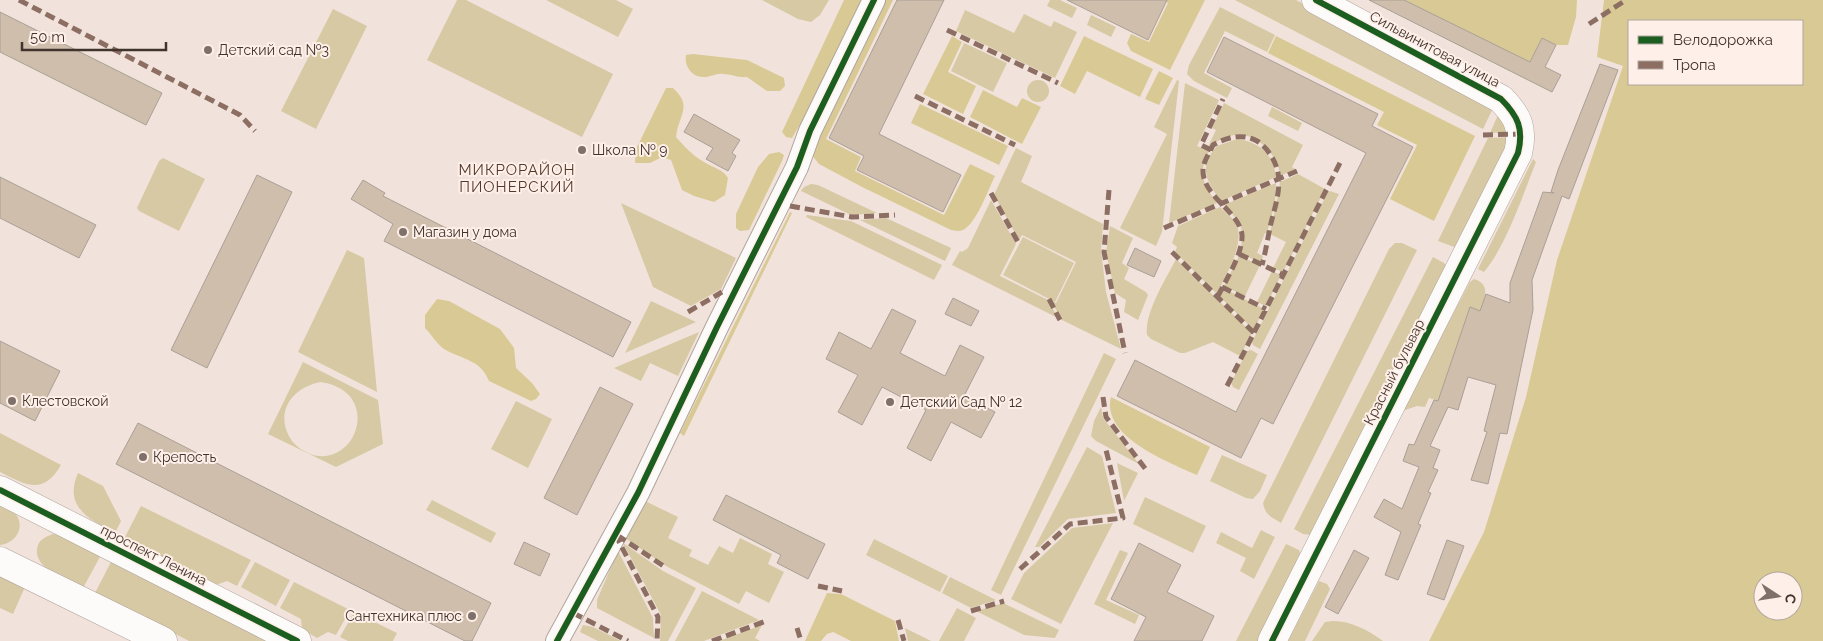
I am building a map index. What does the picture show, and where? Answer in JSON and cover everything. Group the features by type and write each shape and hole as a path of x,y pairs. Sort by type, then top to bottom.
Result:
{"street":[{"path":"558,641 642,484 717,327 798,167 810,131 874,0"},
{"name":"Сильвинитовая улица","path":"1316,0 1501,99 1513,111"},
{"name":"Красный бульвар","path":"1272,641 1518,153 1521,134 1513,111"},
{"name":"проспект Ленина","path":"0,490 297,641"},
{"path":"0,560 163,641"}],"shaded area":[{"path":"457,0 466,0 613,74 582,137 427,60"},
{"path":"546,0 616,0 633,9 618,37"},
{"path":"762,0 829,0 820,15 811,22 798,19"},
{"path":"844,0 862,0 801,123 792,138 786,137 782,132"},
{"path":"878,0 893,0 826,139 861,157 855,171 944,215 970,164 995,176 975,218 963,230 951,230 862,187 819,164 811,154"},
{"path":"1050,0 1060,0 1077,8 1072,18 1047,6"},
{"path":"1163,0 1205,0 1170,70 1131,51 1127,43 1131,34 1149,42 1168,3"},
{"path":"1235,0 1296,0 1495,104 1483,129"},
{"path":"1404,0 1577,0 1576,17 1568,45 1556,45 1542,38 1530,62"},
{"path":"1604,0 1823,0 1823,641 1429,641 1484,532 1526,397 1557,260 1623,66 1597,57"},
{"path":"1220,7 1275,35 1267,52 1225,31 1204,73 1232,88 1227,98 1194,81 1187,74 1189,65"},
{"path":"333,9 367,26 316,129 281,111"},
{"path":"965,10 1014,33 1024,14 1051,27 1054,21 1077,32 1055,78 956,31"},
{"path":"1091,15 1116,27 1111,37 1087,25"},
{"path":"952,36 962,42 948,72 976,86 963,114 923,94"},
{"path":"1084,36 1153,69 1140,97 1087,71 1075,94 1060,86"},
{"path":"1276,36 1475,136 1434,221 1390,199 1417,145 1377,125 1384,112 1268,53"},
{"path":"964,43 1007,63 993,92 951,71"},
{"path":"693,54 747,60 784,78 785,86 780,91 767,91 747,77 720,74 705,77 695,75 689,70 686,63 686,55"},
{"path":"1159,71 1173,78 1159,105 1145,99"},
{"path":"1038,80 1048,87 1049,91 1042,101 1038,102 1028,95 1027,91 1034,81"},
{"path":"1177,80 1179,81 1162,232 1156,246 1120,228 1167,134 1154,127"},
{"path":"1185,83 1219,100 1197,146 1209,151 1204,166 1203,178 1208,190 1217,203 1169,223"},
{"path":"666,88 673,88 684,106 676,137 696,157 721,171 728,178 725,195 714,202 682,190 671,160 662,157 650,163 635,163 636,149"},
{"path":"983,90 1017,107 1022,98 1041,107 1022,144 970,117"},
{"path":"1224,103 1303,145 1292,167 1295,169 1280,176 1276,162 1267,149 1256,140 1243,135 1229,136 1214,143 1210,149 1208,147 1216,130 1212,128"},
{"path":"920,104 1008,146 999,165 911,123"},
{"path":"1272,107 1302,123 1298,131 1268,116"},
{"path":"1501,108 1512,132 1490,133"},
{"path":"1512,137 1457,248 1438,241 1488,138"},
{"path":"1237,139 1252,143 1264,150 1272,161 1276,177 1221,201 1211,187 1206,174 1206,167 1211,154 1217,146"},
{"path":"1016,148 1032,156 1021,182 1103,224 1101,250 1106,292 1121,349 1062,320 1051,301 1056,303 1076,262 1022,235 1019,240 994,195"},
{"path":"779,152 784,155 782,161 749,230 740,231 736,228 736,214 758,167 769,154"},
{"path":"163,158 205,179 179,231 139,211 137,208 159,161"},
{"path":"1533,159 1536,162 1507,234 1484,272 1478,269"},
{"path":"1298,174 1325,189 1283,272 1273,268 1286,242 1270,234 1280,182"},
{"path":"1276,183 1275,203 1267,233 1265,233 1257,253 1263,256 1261,263 1240,253 1241,226 1224,205"},
{"path":"811,184 818,185 877,213 851,215 801,191 804,187"},
{"path":"1330,191 1339,194 1260,349 1253,345 1252,342"},
{"path":"991,200 1016,244 1000,276 1048,300 1058,318 952,265 960,251 962,252 968,248"},
{"path":"621,203 736,258 721,289 691,306 653,287"},
{"path":"1220,207 1236,224 1238,240 1233,259 1217,294 1175,252 1177,247 1172,243 1178,226"},
{"path":"790,212 792,213 684,436 680,433"},
{"path":"807,215 851,221 942,265 934,280 806,217"},
{"path":"886,218 951,248 945,261 860,220"},
{"path":"1110,226 1133,238 1122,263 1129,268 1124,279 1148,295 1138,320 1124,312 1126,300 1115,293 1106,252"},
{"path":"1023,237 1074,263 1055,302 1003,275"},
{"path":"1395,243 1402,243 1417,250 1281,523 1267,513 1263,503 1389,249"},
{"path":"347,250 364,258 377,392 298,352"},
{"path":"1239,256 1260,265 1245,296 1224,286"},
{"path":"1433,257 1444,263 1449,269 1312,535 1303,534 1294,529"},
{"path":"1176,259 1252,333 1240,356 1213,342 1185,353 1180,353 1151,339 1147,335 1147,326 1152,307"},
{"path":"1272,271 1281,275 1266,306 1257,302"},
{"path":"1474,279 1483,284 1485,288 1484,301 1480,311 1470,307 1438,401 1429,398 1425,407 1417,406 1402,411 1470,282"},
{"path":"1223,288 1264,309 1254,330 1219,296"},
{"path":"437,299 449,301 500,329 514,348 516,368 532,383 540,394 536,399 531,401 489,381 481,368 476,364 451,353 439,344 425,328 425,315"},
{"path":"651,301 696,322 625,353"},
{"path":"699,332 678,376 650,363 641,381 614,368"},
{"path":"1251,350 1258,354 1239,390 1233,387 1231,383 1247,351"},
{"path":"1104,353 1116,359 1001,595 991,590"},
{"path":"303,362 378,400 383,444 336,467 268,434","holes":["321,382 341,389 352,400 357,413 356,428 350,441 340,451 326,456 310,454 296,445 287,431 284,421 288,403 302,389"]},
{"path":"1111,397 1210,447 1197,475 1155,455 1126,436 1116,424 1111,411"},
{"path":"516,401 552,419 528,468 491,449"},
{"path":"1101,407 1103,418 1139,464 1096,441 1091,436 1094,421"},
{"path":"0,433 61,465 48,481 34,485 18,481 0,472"},
{"path":"1087,447 1102,456 1116,513 1068,519 1039,547 1035,547"},
{"path":"1222,455 1267,475 1260,491 1253,499 1246,498 1210,481"},
{"path":"1117,463 1138,473 1124,501"},
{"path":"78,473 103,486 121,521 115,533 88,517 77,503 74,495 74,485"},
{"path":"1145,497 1206,526 1193,553 1133,524"},
{"path":"432,500 496,533 491,543 426,510"},
{"path":"645,501 678,517 668,538 692,550 689,556 708,565 719,546 733,553 740,538 772,554 768,564 784,572 769,603 746,591 739,604 666,566 625,538"},
{"path":"0,504 17,516 20,526 14,539 0,545"},
{"path":"141,506 251,560 237,586 227,581 216,585 125,537"},
{"path":"1113,523 1061,624 1011,599 1024,573 1072,528"},
{"path":"1261,530 1275,537 1254,579 1240,571 1246,558 1216,543 1221,532 1252,548"},
{"path":"53,534 62,535 101,555 83,588 54,573 41,562 37,549 39,543 42,539"},
{"path":"874,539 948,576 940,592 866,555"},
{"path":"623,543 663,571 696,588 668,641 660,641 661,615"},
{"path":"1286,544 1299,550 1302,558 1262,641 1236,641"},
{"path":"1120,550 1128,553 1106,600 1139,615 1135,624 1094,604"},
{"path":"618,551 653,618 654,638 597,608 597,600"},
{"path":"112,560 271,641 189,641 95,593"},
{"path":"255,562 290,580 276,606 241,587"},
{"path":"0,575 23,580 24,589 13,614 0,608"},
{"path":"950,577 996,600 971,608 942,593"},
{"path":"1319,581 1327,584 1330,589 1305,641 1288,641"},
{"path":"294,582 350,610 336,635 328,632 317,638 302,629 301,619 280,608"},
{"path":"702,591 759,620 704,641 675,641"},
{"path":"827,593 841,594 895,621 899,641 851,641 833,632 827,634 821,641 805,641"},
{"path":"1003,603 1059,630 1055,638 1024,635 976,611"},
{"path":"957,608 976,618 964,641 939,641"},
{"path":"354,612 397,633 393,641 348,641 340,637"},
{"path":"1340,621 1359,627 1383,641 1312,641 1325,622"},
{"path":"583,625 593,627 621,641 598,641 580,632"},
{"path":"762,625 755,638 760,641 719,641"},
{"path":"905,628 931,641 908,641"}],"building":[{"path":"897,0 944,0 879,134 961,175 943,212 857,170 864,156 829,138"},
{"path":"1067,0 1167,0 1148,40"},
{"path":"1369,0 1404,0 1530,62 1542,38 1556,45 1545,67 1561,75 1552,92"},
{"path":"0,12 162,93 146,125 0,52"},
{"path":"1224,37 1378,114 1372,126 1413,147 1273,424 1261,418 1241,458 1117,396 1135,360 1236,412 1366,153 1207,72"},
{"path":"1600,64 1618,70 1569,199 1562,196 1532,280 1533,310 1507,434 1500,433 1488,484 1471,480 1487,432 1484,431 1496,385 1468,377 1458,410 1448,407 1430,446 1440,450 1433,468 1438,470 1428,492 1431,493 1418,524 1421,525 1398,580 1385,575 1401,532 1374,517 1384,499 1402,509 1419,467 1403,461 1409,444 1414,445 1434,400 1438,401 1470,307 1480,311 1486,294 1510,303 1510,283 1543,192 1554,193 1551,192 1558,170"},
{"path":"694,114 740,140 732,153 736,156 728,171 706,159 713,148 684,132"},
{"path":"257,175 292,192 207,368 171,350"},
{"path":"0,177 96,225 79,258 0,218"},
{"path":"363,180 385,193 383,196 631,322 613,357 384,241 393,224 351,199"},
{"path":"1135,248 1161,261 1154,277 1127,265"},
{"path":"953,298 979,311 971,326 945,314"},
{"path":"892,309 916,321 900,353 945,376 960,345 984,357 964,396 995,412 981,438 951,422 931,461 907,448 926,410 882,387 862,425 838,412 858,375 826,359 839,332 871,349"},
{"path":"0,341 60,371 35,421 0,403"},
{"path":"600,387 633,404 577,515 544,498"},
{"path":"138,423 491,603 472,641 465,641 116,464"},
{"path":"726,495 825,544 808,579 777,563 781,555 713,520"},
{"path":"1447,540 1464,546 1444,600 1427,594"},
{"path":"524,542 550,554 540,576 514,564"},
{"path":"1139,543 1181,565 1167,592 1214,616 1202,641 1134,641 1146,617 1111,599"},
{"path":"1354,550 1369,558 1338,614 1325,607"}],"marked path":[{"path":"19,0 240,115 255,131"},
{"path":"1589,24 1626,0"},
{"path":"947,30 1058,83"},
{"path":"915,96 1015,145"},
{"path":"1211,150 1201,145 1223,99"},
{"path":"1483,135 1521,134"},
{"path":"1218,296 1237,258 1242,235 1235,219 1208,188 1204,179 1203,167 1213,145 1229,138 1246,137 1257,141 1268,151 1277,168 1279,179 1278,192 1262,265"},
{"path":"1227,386 1341,161"},
{"path":"1164,228 1297,171"},
{"path":"1109,190 1104,252 1125,353"},
{"path":"991,193 1019,244"},
{"path":"790,206 852,217 895,215"},
{"path":"1172,252 1254,333"},
{"path":"1239,254 1284,275"},
{"path":"1222,287 1266,309"},
{"path":"688,312 722,292"},
{"path":"1049,299 1060,320"},
{"path":"1103,397 1106,417 1147,471"},
{"path":"1020,569 1070,524 1123,518 1106,450"},
{"path":"615,534 658,617 657,641"},
{"path":"617,535 665,567"},
{"path":"818,586 842,591"},
{"path":"971,611 1004,601"},
{"path":"573,613 628,641"},
{"path":"898,620 904,641"},
{"path":"712,641 766,621"},
{"path":"797,628 801,641"}],"cycle path":[{"path":"557,641 638,493 717,327 797,167 810,131 874,0"},
{"path":"1272,641 1518,153 1520,144 1518,123 1512,111 1501,99 1316,0"},
{"path":"0,490 297,641"}],"place":[{"name":"Детский сад №3","path":"208,50"},
{"name":"Школа № 9","path":"582,150"},
{"name":"Магазин у дома","path":"403,232"},
{"name":"Клестовской","path":"12,401"},
{"name":"Детский Сад № 12","path":"890,402"},
{"name":"Крепость","path":"143,457"},
{"name":"Сантехника плюс","path":"472,616"}],"district":[{"name":"МИКРОРАЙОН ПИОНЕРСКИЙ","path":"517,178"}]}
